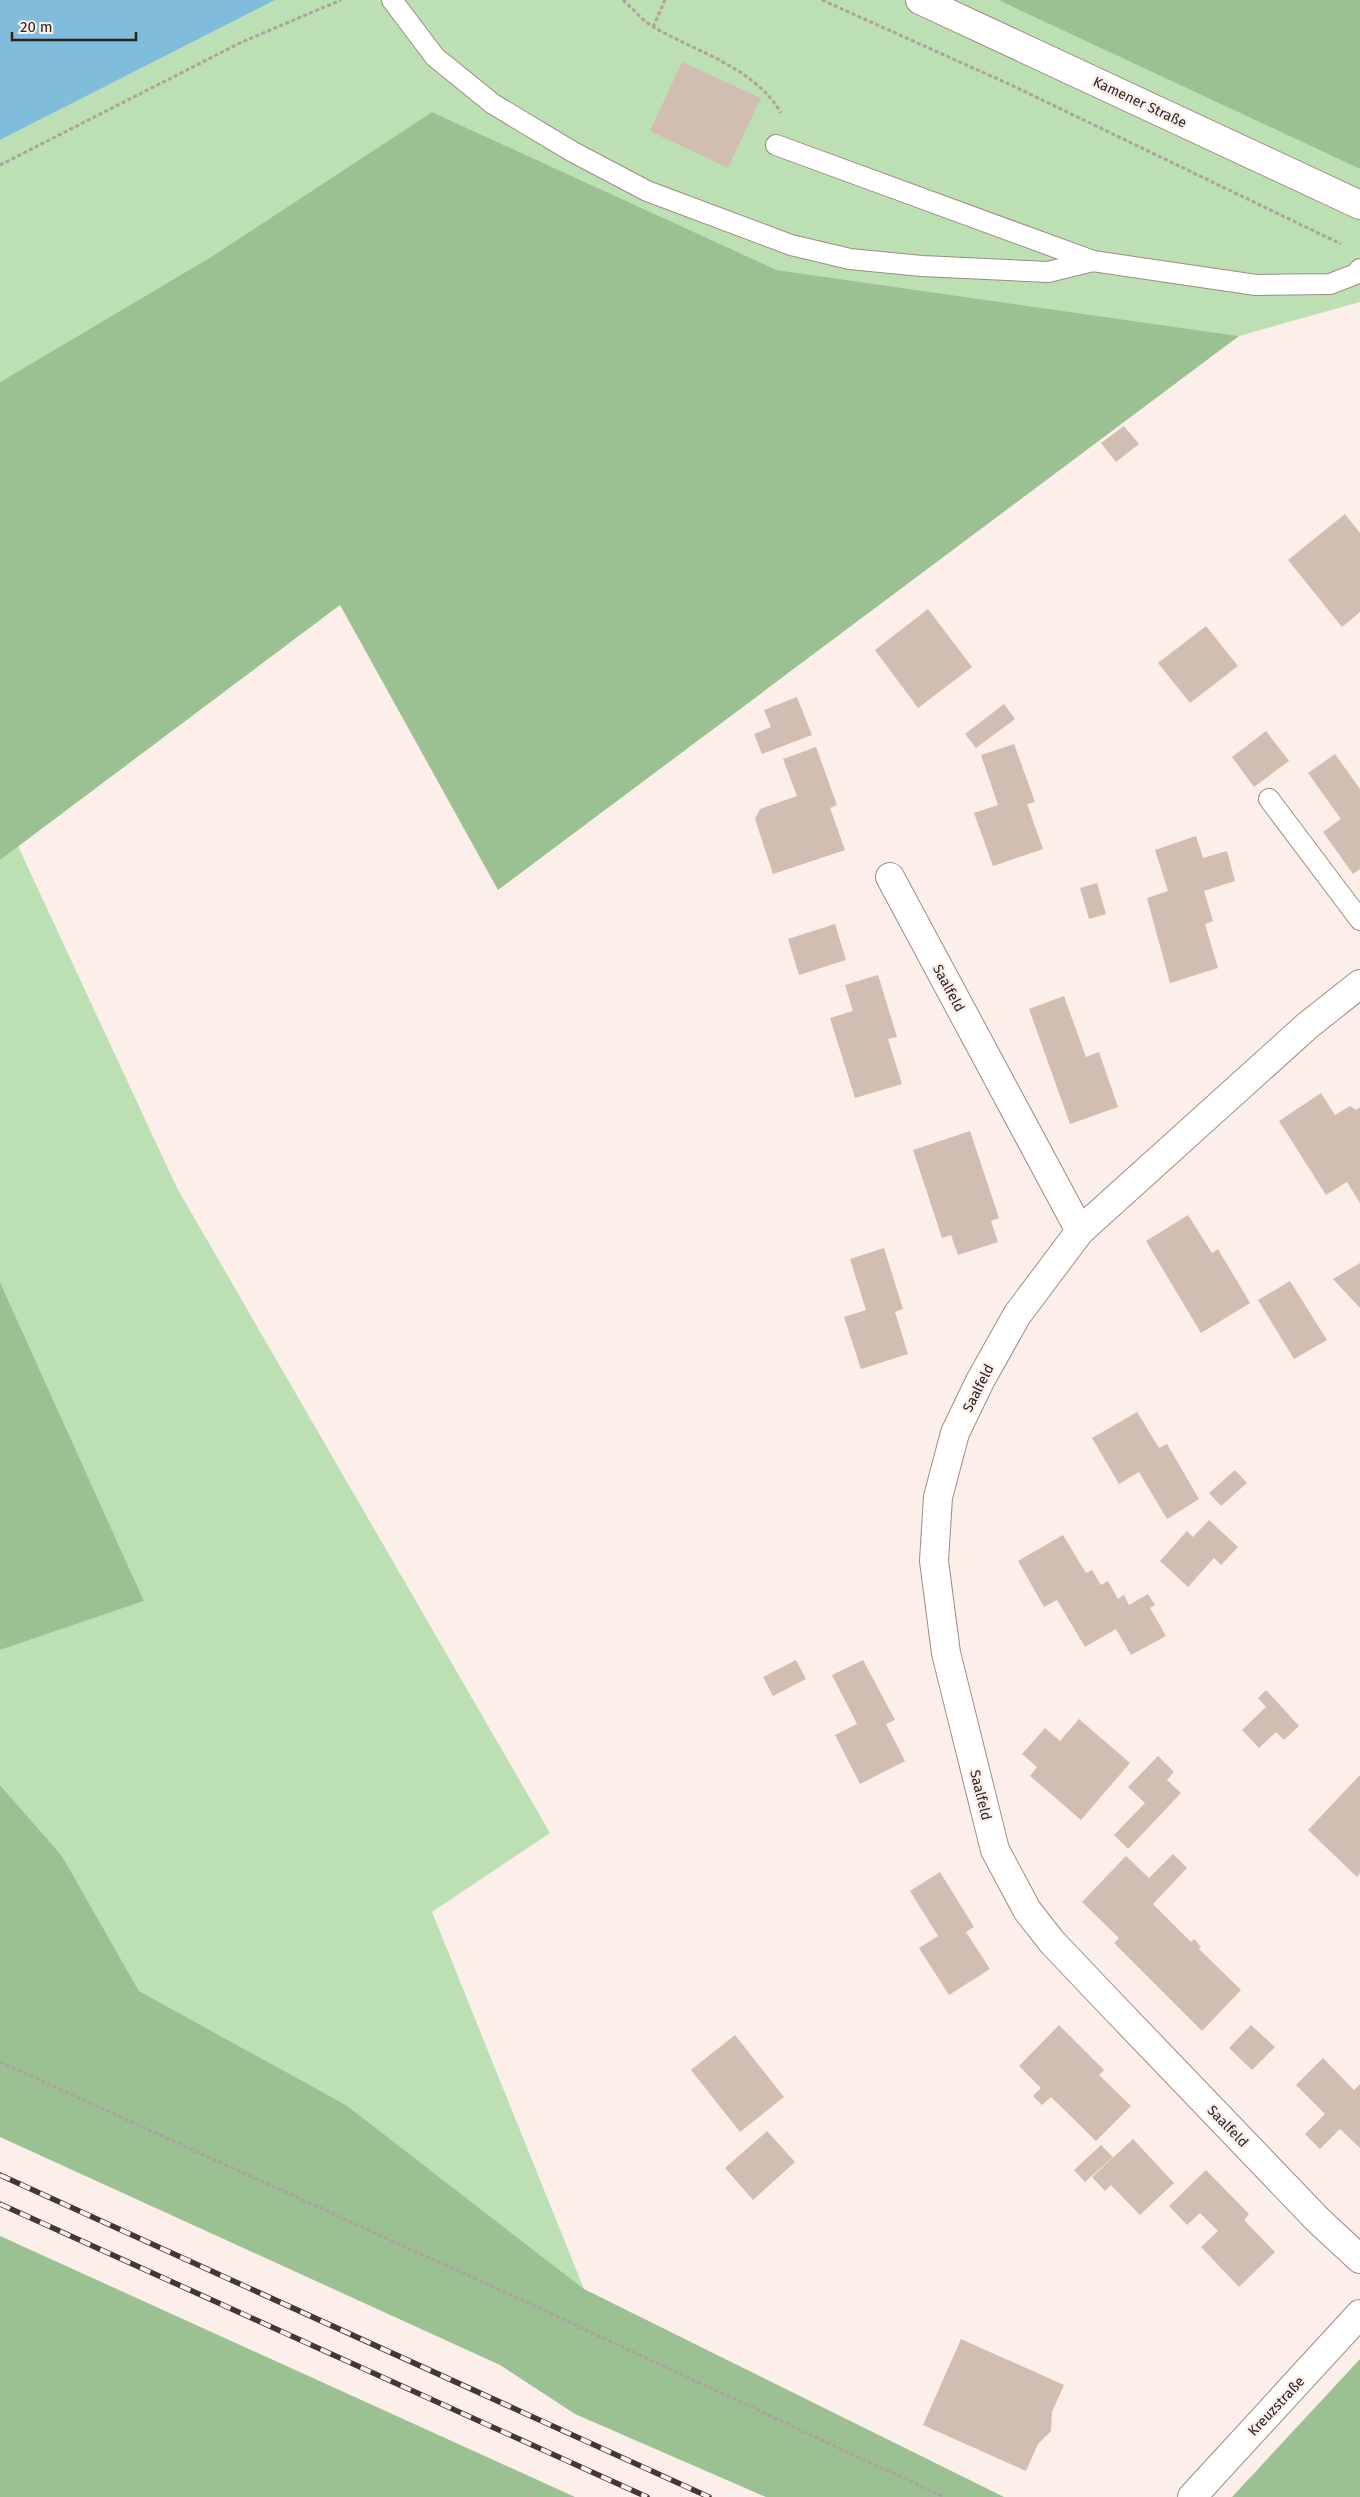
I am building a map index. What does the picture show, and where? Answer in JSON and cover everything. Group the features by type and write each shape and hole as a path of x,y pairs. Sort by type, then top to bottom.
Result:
{"street":[{"name":"Kamener Straße","path":"920,0 1360,205"},
{"name":"Saalfeld","path":"890,877 1080,1231"},
{"name":"Saalfeld","path":"1360,984 1307,1026 1080,1231 1017,1315 980,1381 956,1433 938,1497 934,1561 946,1653 994,1850 1027,1910 1052,1942 1318,2220 1360,2259"},
{"name":"Kreuzstraße","path":"1192,2497 1360,2314"}],"lane":[{"path":"392,0 435,57 493,104 573,152 647,191 791,245 850,259 922,266 1048,272 1093,261"},
{"path":"776,145 1093,261 1256,285 1330,284 1356,274 1360,269"},
{"path":"1269,799 1360,920"}],"path":[{"path":"0,164 242,42 341,0"},
{"path":"623,0 653,27 703,51 756,84 774,100 786,121 776,145"},
{"path":"653,27 665,0"},
{"path":"822,0 1010,85 1343,244"},
{"path":"0,2062 500,2290 944,2497"}],"green space":[{"path":"275,0 998,0 1360,169 1360,302 1239,336 777,270 432,112 211,257 0,382 0,140"},
{"path":"998,0 1360,0 1360,169"},
{"path":"432,112 777,270 1239,336 498,890 340,605 0,860 0,382 211,257"},
{"path":"18,846 177,1188 550,1833 432,1912 584,2289 346,2105 139,1991 62,1856 0,1785 0,1650 144,1601 0,1282 0,860"},
{"path":"0,1282 144,1601 0,1650"},
{"path":"0,1785 62,1856 139,1991 346,2105 584,2289 1004,2497 766,2497 575,2414 500,2365 0,2137"},
{"path":"0,2236 575,2497 0,2497"},
{"path":"1360,2359 1360,2497 1232,2497"}],"water":[{"path":"0,0 275,0 0,140"}],"building":[{"path":"682,62 761,98 728,168 650,131"},
{"path":"1124,426 1139,444 1116,462 1101,443"},
{"path":"1345,514 1360,533 1360,612 1342,627 1288,560"},
{"path":"928,609 972,667 918,708 875,650"},
{"path":"1206,626 1238,666 1190,703 1158,663"},
{"path":"797,697 812,735 762,754 754,734 771,727 764,710"},
{"path":"1004,704 1015,719 976,748 965,734"},
{"path":"1266,731 1289,761 1254,787 1232,757"},
{"path":"1014,744 1035,802 1027,804 1043,849 993,866 974,813 998,805 981,755"},
{"path":"816,747 837,805 830,808 845,850 773,874 755,819 760,809 797,796 783,759"},
{"path":"1335,754 1360,789 1360,869 1353,874 1323,832 1341,819 1308,773"},
{"path":"1196,836 1203,858 1227,851 1235,881 1204,891 1213,921 1205,924 1218,968 1170,983 1147,898 1168,891 1155,850"},
{"path":"1097,883 1106,914 1089,919 1080,888"},
{"path":"835,924 846,960 799,975 788,939"},
{"path":"878,975 897,1037 888,1039 902,1084 855,1098 830,1018 853,1011 845,985"},
{"path":"1064,996 1086,1057 1099,1052 1118,1107 1070,1124 1029,1009"},
{"path":"1321,1093 1335,1115 1350,1106 1356,1110 1360,1107 1360,1203 1347,1182 1326,1195 1279,1121"},
{"path":"970,1131 999,1218 991,1221 998,1242 958,1255 951,1235 942,1238 913,1150"},
{"path":"1188,1215 1212,1253 1218,1249 1250,1303 1201,1333 1146,1241"},
{"path":"884,1248 903,1309 895,1312 908,1354 861,1369 844,1317 866,1310 850,1259"},
{"path":"1360,1263 1360,1308 1333,1279"},
{"path":"1290,1281 1327,1340 1294,1359 1258,1300"},
{"path":"1137,1412 1159,1448 1167,1444 1199,1499 1167,1519 1139,1472 1119,1484 1092,1438"},
{"path":"1235,1470 1247,1483 1221,1506 1209,1493"},
{"path":"1209,1520 1238,1547 1221,1565 1214,1558 1188,1587 1160,1561 1187,1531 1193,1537"},
{"path":"1063,1535 1086,1573 1092,1570 1101,1585 1108,1581 1118,1599 1124,1595 1129,1605 1148,1594 1155,1605 1150,1608 1166,1636 1131,1655 1116,1629 1085,1647 1057,1600 1044,1607 1018,1561"},
{"path":"796,1660 806,1679 773,1696 763,1677"},
{"path":"863,1660 895,1720 886,1724 905,1761 860,1784 835,1735 857,1724 832,1675"},
{"path":"1266,1690 1299,1726 1284,1740 1276,1732 1259,1748 1242,1730 1266,1707 1258,1698"},
{"path":"1079,1719 1130,1763 1081,1820 1030,1776 1037,1767 1022,1754 1045,1728 1060,1741"},
{"path":"1158,1756 1174,1772 1167,1780 1181,1793 1128,1849 1114,1835 1145,1803 1128,1787"},
{"path":"1360,1775 1360,1873 1357,1877 1308,1830"},
{"path":"1173,1854 1187,1868 1153,1904 1191,1942 1194,1939 1201,1947 1199,1949 1241,1990 1202,2031 1114,1943 1119,1938 1082,1902 1126,1856 1149,1878"},
{"path":"940,1872 974,1927 966,1932 990,1969 949,1995 919,1948 938,1936 910,1891"},
{"path":"1059,2025 1104,2070 1099,2075 1131,2106 1096,2141 1051,2097 1042,2105 1033,2096 1041,2088 1019,2066"},
{"path":"1251,2025 1275,2047 1252,2070 1229,2048"},
{"path":"735,2035 784,2097 740,2132 691,2070"},
{"path":"1323,2058 1354,2090 1360,2084 1360,2148 1340,2129 1320,2149 1305,2134 1325,2114 1296,2085"},
{"path":"767,2131 795,2162 753,2200 725,2168"},
{"path":"1133,2139 1174,2183 1140,2215 1111,2185 1105,2191 1092,2177"},
{"path":"1101,2145 1113,2157 1085,2182 1074,2170"},
{"path":"1206,2170 1249,2214 1244,2220 1275,2252 1239,2287 1201,2247 1218,2231 1200,2213 1187,2225 1169,2206"},
{"path":"961,2339 1064,2385 1052,2412 1051,2431 1038,2444 1026,2471 923,2425"}],"railway":[{"path":"0,2175 709,2497"},
{"path":"0,2204 647,2497"}]}
